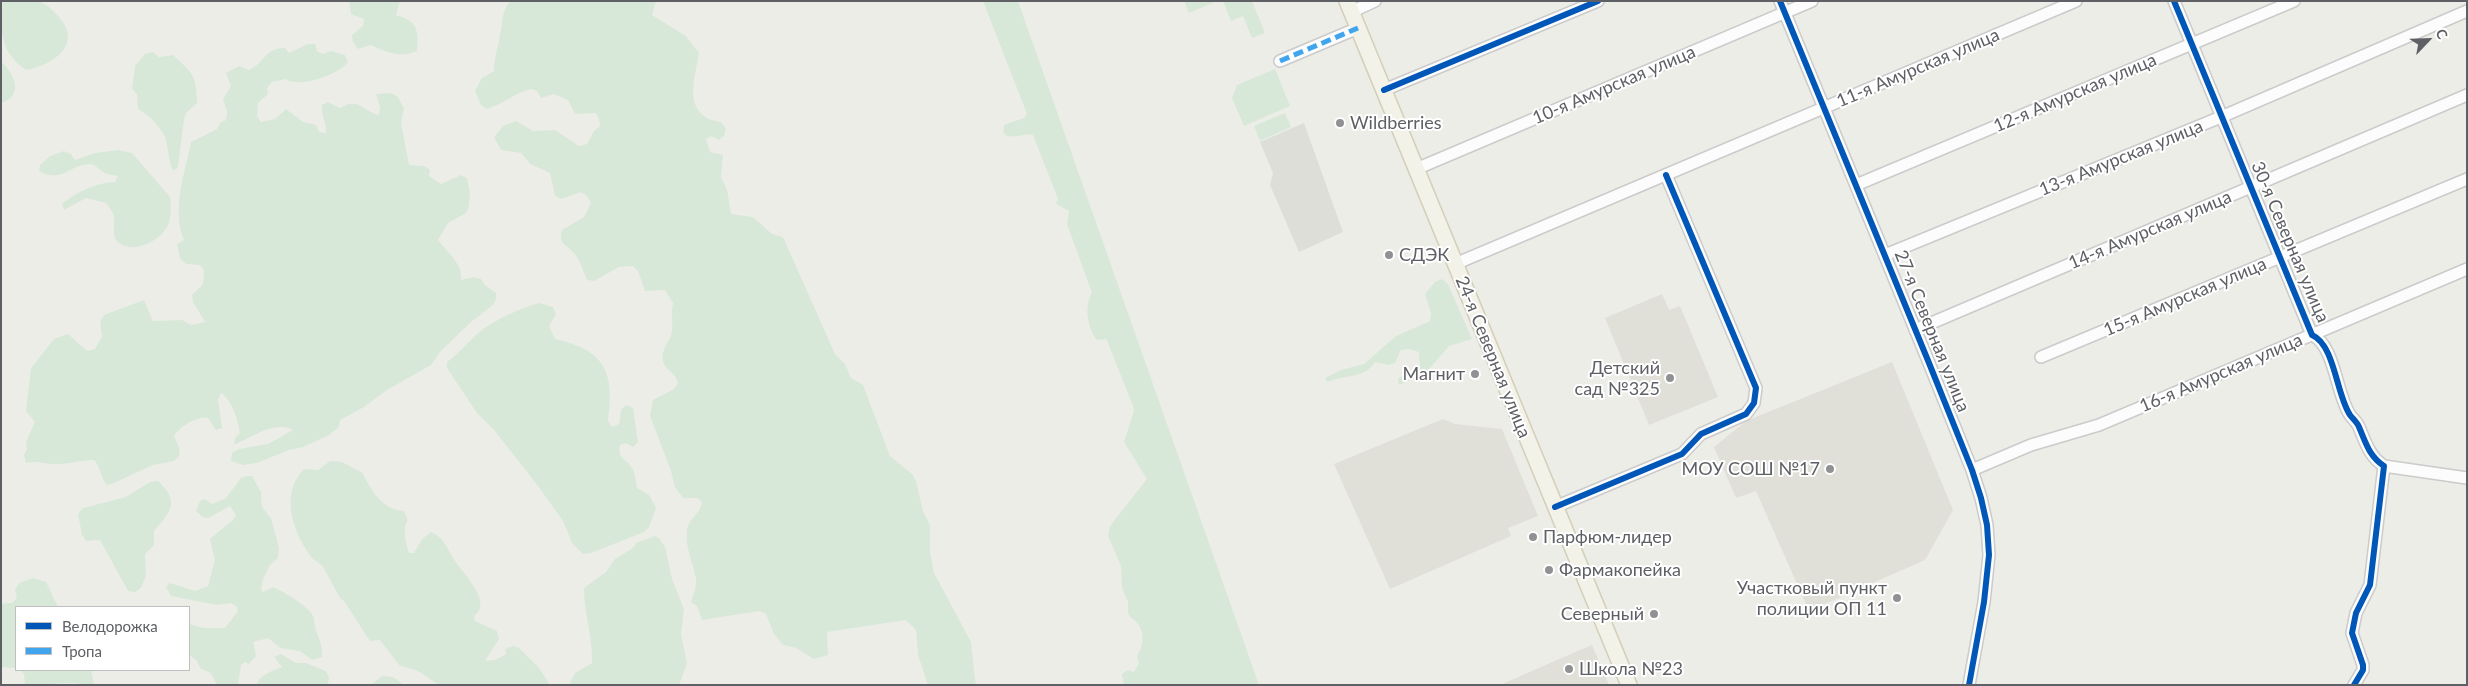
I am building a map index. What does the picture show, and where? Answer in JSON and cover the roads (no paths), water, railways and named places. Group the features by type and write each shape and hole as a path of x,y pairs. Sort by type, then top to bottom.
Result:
{"main road":[{"name":"24-я Северная улица","path":"1349,6 1630,685"}],"street":[{"path":"1349,6 1375,1"},
{"path":"1384,90 1598,1"},
{"name":"27-я Северная улица","path":"1780,1 1972,470 1987,525 1989,555 1984,602 1969,685"},
{"name":"10-я Амурская улица","path":"1416,169 1812,1"},
{"name":"11-я Амурская улица","path":"1455,264 2076,1"},
{"name":"30-я Северная улица","path":"2174,1 2312,335 2323,342 2350,415 2359,427 2368,450 2374,460 2384,466"},
{"name":"12-я Амурская улица","path":"1856,185 2294,1"},
{"name":"13-я Амурская улица","path":"1885,255 2221,117 2467,11"},
{"path":"1280,60 1358,28"},
{"name":"14-я Амурская улица","path":"1916,330 2467,95"},
{"path":"1555,507 1682,454 1701,434 1746,414 1756,396 1756,388 1666,175"},
{"name":"15-я Амурская улица","path":"2041,357 2467,179"},
{"name":"16-я Амурская улица","path":"1972,470 2031,445 2099,425 2467,269"},
{"path":"2354,685 2364,666 2352,633 2356,613 2370,585 2384,466 2467,478"}],"place":[{"name":"Wildberries","path":"1340,123"},
{"name":"СДЭК","path":"1389,255"},
{"name":"Магнит","path":"1475,374"},
{"name":"Детский сад №325","path":"1670,378"},
{"name":"МОУ СОШ №17","path":"1830,469"},
{"name":"Парфюм-лидер","path":"1533,537"},
{"name":"Фармакопейка","path":"1549,570"},
{"name":"Участковый пункт полиции ОП 11","path":"1897,598"},
{"name":"Северный","path":"1654,614"},
{"name":"Школа №23","path":"1569,669"}]}
